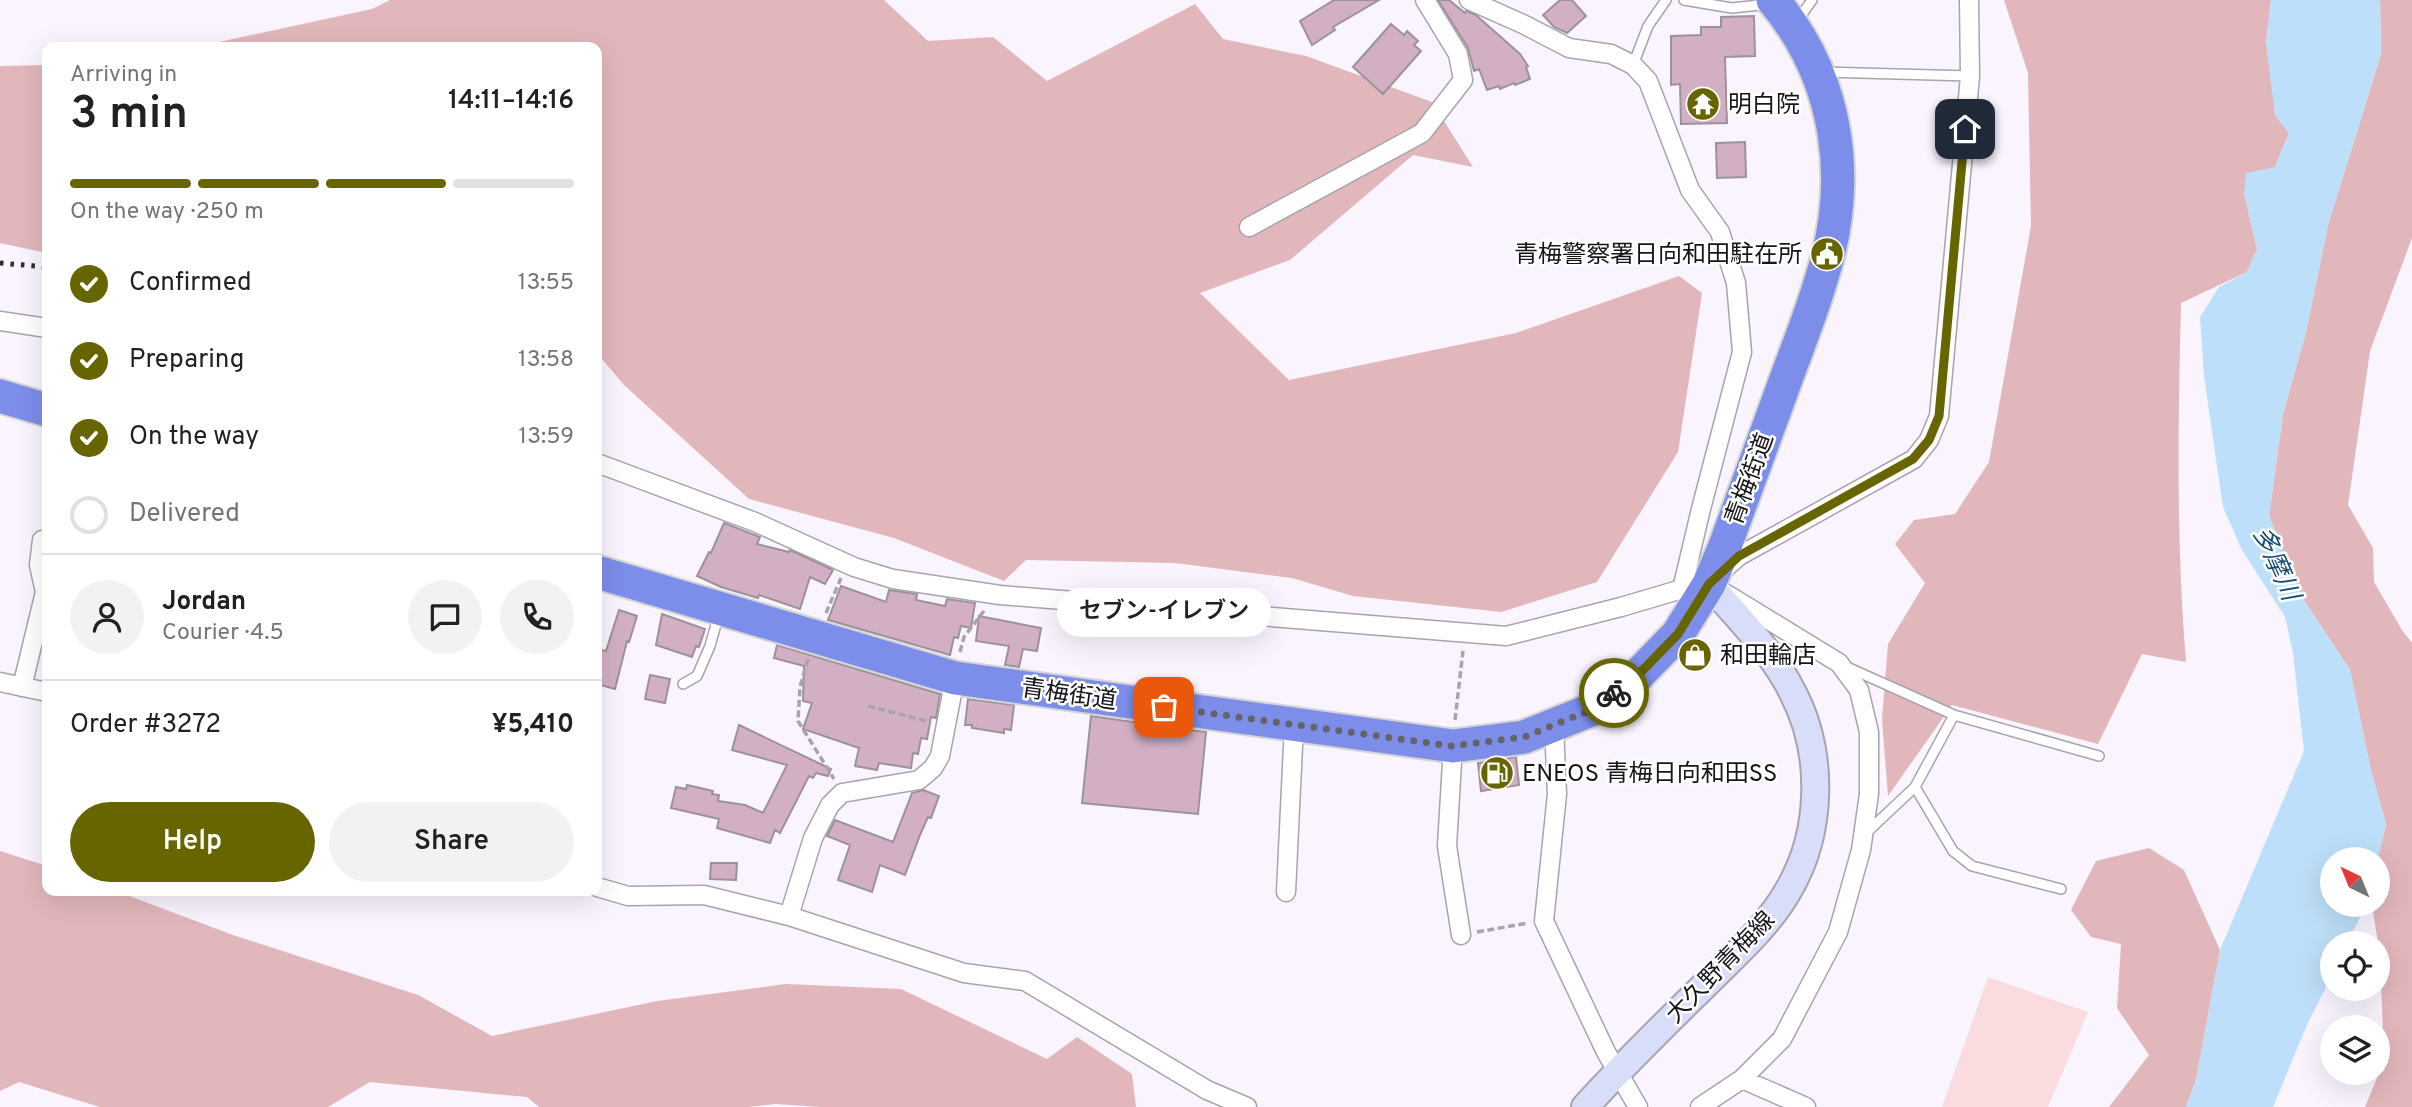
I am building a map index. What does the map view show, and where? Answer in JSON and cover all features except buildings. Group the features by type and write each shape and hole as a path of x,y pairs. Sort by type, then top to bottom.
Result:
{"highway":[{"name":"青梅街道","path":"602,573 955,678 1294,725 1452,746 1524,737 1591,710 1639,674 1678,634 1695,586 1725,546 1822,278 1838,195 1838,153 1818,72 1780,10"},
{"path":"0,396 42,409"}],"main road":[{"name":"大久野青梅線","path":"1585,1107 1756,935 1788,892 1803,857 1813,823 1816,780 1809,736 1794,693 1770,656 1695,586"}],"street":[{"path":"1249,227 1422,133 1463,80 1458,54 1425,0"},
{"path":"1469,0 1525,24 1569,48 1611,54 1633,65 1647,80 1690,190 1720,232 1736,283 1742,352 1701,509 1695,586"},
{"path":"602,465 755,522 847,564 893,579 1000,595 1506,636 1695,586 1739,556 1913,459 1929,440 1939,416 1970,76 1969,0"},
{"path":"0,321 42,327"},
{"path":"42,546 39,565 42,578"},
{"path":"1695,586 1839,663 1859,691 1868,732 1869,794 1861,850 1838,932 1782,1039 1742,1079 1700,1107"},
{"path":"22,687 42,617"},
{"path":"789,916 813,838 830,805 842,793 919,780 933,768 940,756 955,678"},
{"path":"0,682 42,691"},
{"path":"1286,892 1294,725"},
{"path":"1554,726 1557,794 1544,921 1617,1072 1637,1107"},
{"path":"1452,746 1447,846 1461,935"},
{"path":"602,888 628,896 704,895 789,916 964,973 1024,981 1207,1090 1247,1107"},
{"path":"1742,1079 1805,1107"}],"lane":[{"path":"1633,65 1648,26 1666,0"},
{"path":"1684,0 1732,8 1780,10 1812,0"},
{"path":"1818,72 1970,76"},
{"path":"683,684 697,676 710,646 721,608"},
{"path":"1839,663 1954,715 2099,757"},
{"path":"1863,836 1915,787 1954,715"},
{"path":"1915,787 1953,851 1972,866 2061,889"}],"path":[{"path":"842,793 797,720 800,687 815,635 847,564"},
{"path":"955,678 964,637 1000,595"},
{"path":"1452,746 1465,632"},
{"path":"868,706 946,726"},
{"path":"895,724 898,715"},
{"path":"1461,935 1544,921"}],"shaded area":[{"path":"390,0 884,0 928,41 993,37 1047,81 1195,4 1223,39 1306,56 1432,102 1473,167 1413,155 1290,260 1200,293 1289,380 1516,333 1679,276 1702,293 1678,452 1597,582 1501,612 1353,596 1292,578 1175,563 1026,560 1004,581 894,538 749,499 624,385 602,359 602,42 219,42 372,9"},
{"path":"2004,0 2271,0 2266,43 2289,133 2275,167 2244,193 2257,249 2247,272 2181,303 2179,527 2186,662 2142,654 2098,744 1952,705 1888,796 1882,719 1888,644 1925,583 1895,544 1914,520 1955,514 1989,462 2031,226 2028,73"},
{"path":"2380,0 2412,0 2412,238 2370,351 2348,505 2373,548 2374,582 2412,643 2412,1107 2365,1107 2374,1085 2390,1085 2390,1015 2382,1015 2382,1001 2390,1001 2390,931 2376,931 2374,917 2390,917 2390,847 2381,847 2386,824 2371,771 2350,670 2303,599 2269,516 2283,414 2306,332 2328,225 2381,54"},
{"path":"42,65 42,252 0,243 0,66"},
{"path":"2149,848 2184,870 2220,950 2196,1080 2186,1107 2109,1107 2149,1055 2117,1008 2121,944 2091,937 2071,910 2096,861"},
{"path":"0,851 42,864 42,896 129,896 233,935 418,995 492,1036 657,1001 786,984 901,989 1047,1059 1077,1037 1132,1074 1136,1107 822,1107 775,1104 748,1107 539,1107 527,1097 370,1082 328,1107 100,1107 19,1082 0,1091"},
{"path":"1988,977 2088,1012 2048,1107 1942,1107"}],"water":[{"name":"多摩川","path":"2271,0 2380,0 2381,54 2328,225 2306,332 2283,414 2269,516 2303,599 2350,670 2371,771 2386,824 2381,847 2320,847 2320,917 2360,917 2353,931 2320,931 2320,999 2273,1107 2186,1107 2196,1080 2220,950 2304,751 2293,653 2285,617 2242,550 2223,507 2204,376 2200,317 2219,287 2247,272 2257,249 2244,193 2246,173 2275,167 2289,133 2275,116 2266,43"}],"railway":[{"path":"0,263 42,267"}],"way so far":[{"path":"1164,707 1452,746 1524,737 1591,710 1614,693"}],"place":[{"name":"明白院","path":"1703,104"},
{"name":"青梅警察署日向和田駐在所","path":"1827,254"},
{"name":"和田輪店","path":"1695,655"},
{"name":"セブン-イレブン","path":"1164,707"},
{"name":"ENEOS 青梅日向和田SS","path":"1497,773"}],"route":[{"path":"1614,693 1639,674 1678,634 1709,584 1739,556 1913,459 1929,440 1939,416 1965,129"}]}
